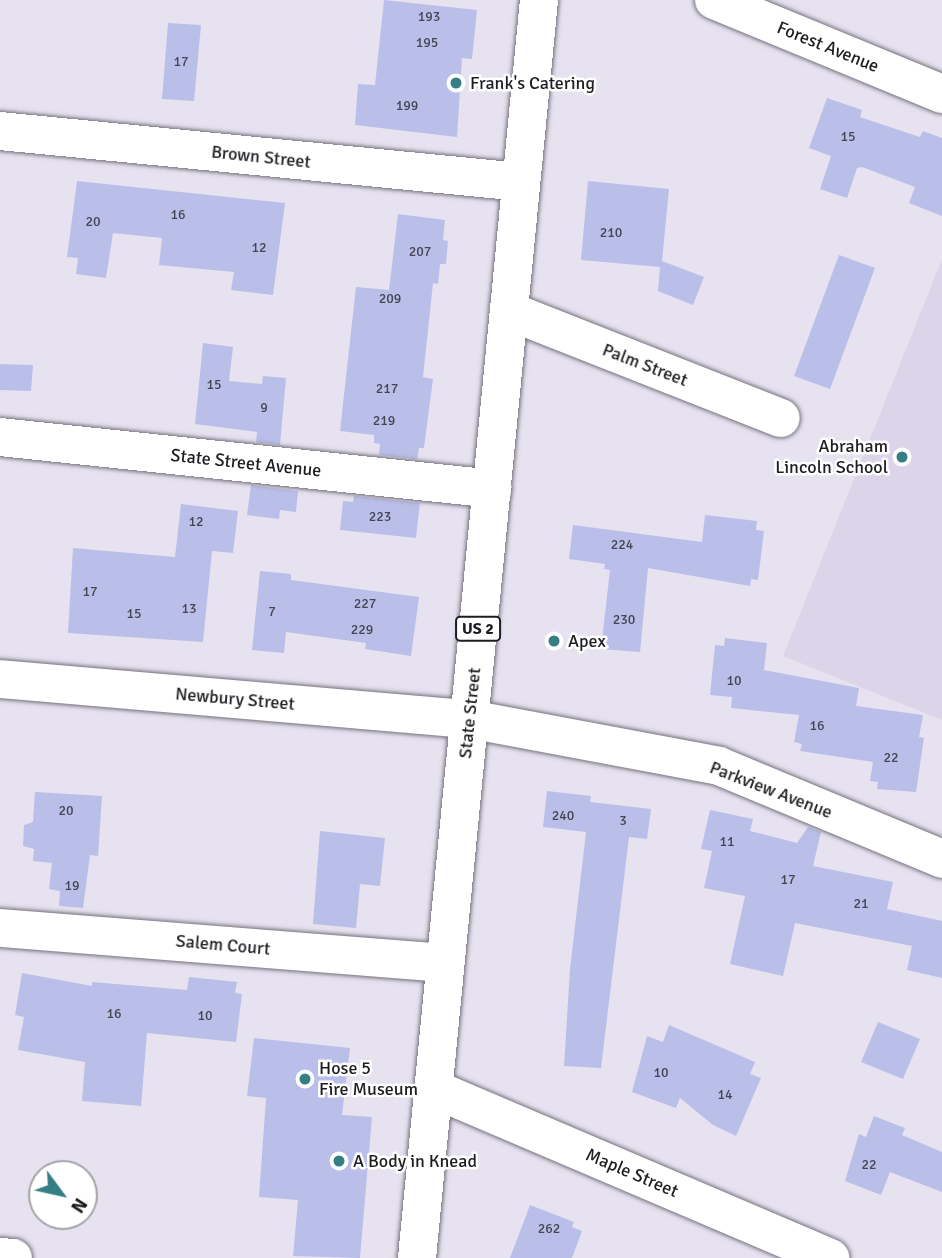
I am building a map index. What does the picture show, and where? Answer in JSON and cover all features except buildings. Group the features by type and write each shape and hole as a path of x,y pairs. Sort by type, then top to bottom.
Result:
{"street":[{"name":"State Street","path":"417,1258 539,0"},
{"name":"Forest Avenue","path":"714,0 942,94"},
{"name":"Brown Street","path":"0,131 521,183"},
{"name":"Palm Street","path":"509,312 781,418"},
{"name":"State Street Avenue","path":"0,437 492,489"},
{"name":"Newbury Street","path":"0,679 469,719"},
{"name":"Parkview Avenue","path":"469,719 719,766 942,859"},
{"name":"Salem Court","path":"0,928 445,963"},
{"name":"Maple Street","path":"433,1089 831,1258"},
{"path":"0,1257 13,1258"}],"shaded area":[{"name":"Abraham Lincoln School","path":"942,259 942,720 783,656"}],"place":[{"name":"Frank's Catering","path":"456,83"},
{"name":"Abraham Lincoln School","path":"902,457"},
{"name":"Apex","path":"554,641"},
{"name":"Hose 5 Fire Museum","path":"305,1079"},
{"name":"A Body in Knead","path":"339,1161"}]}
